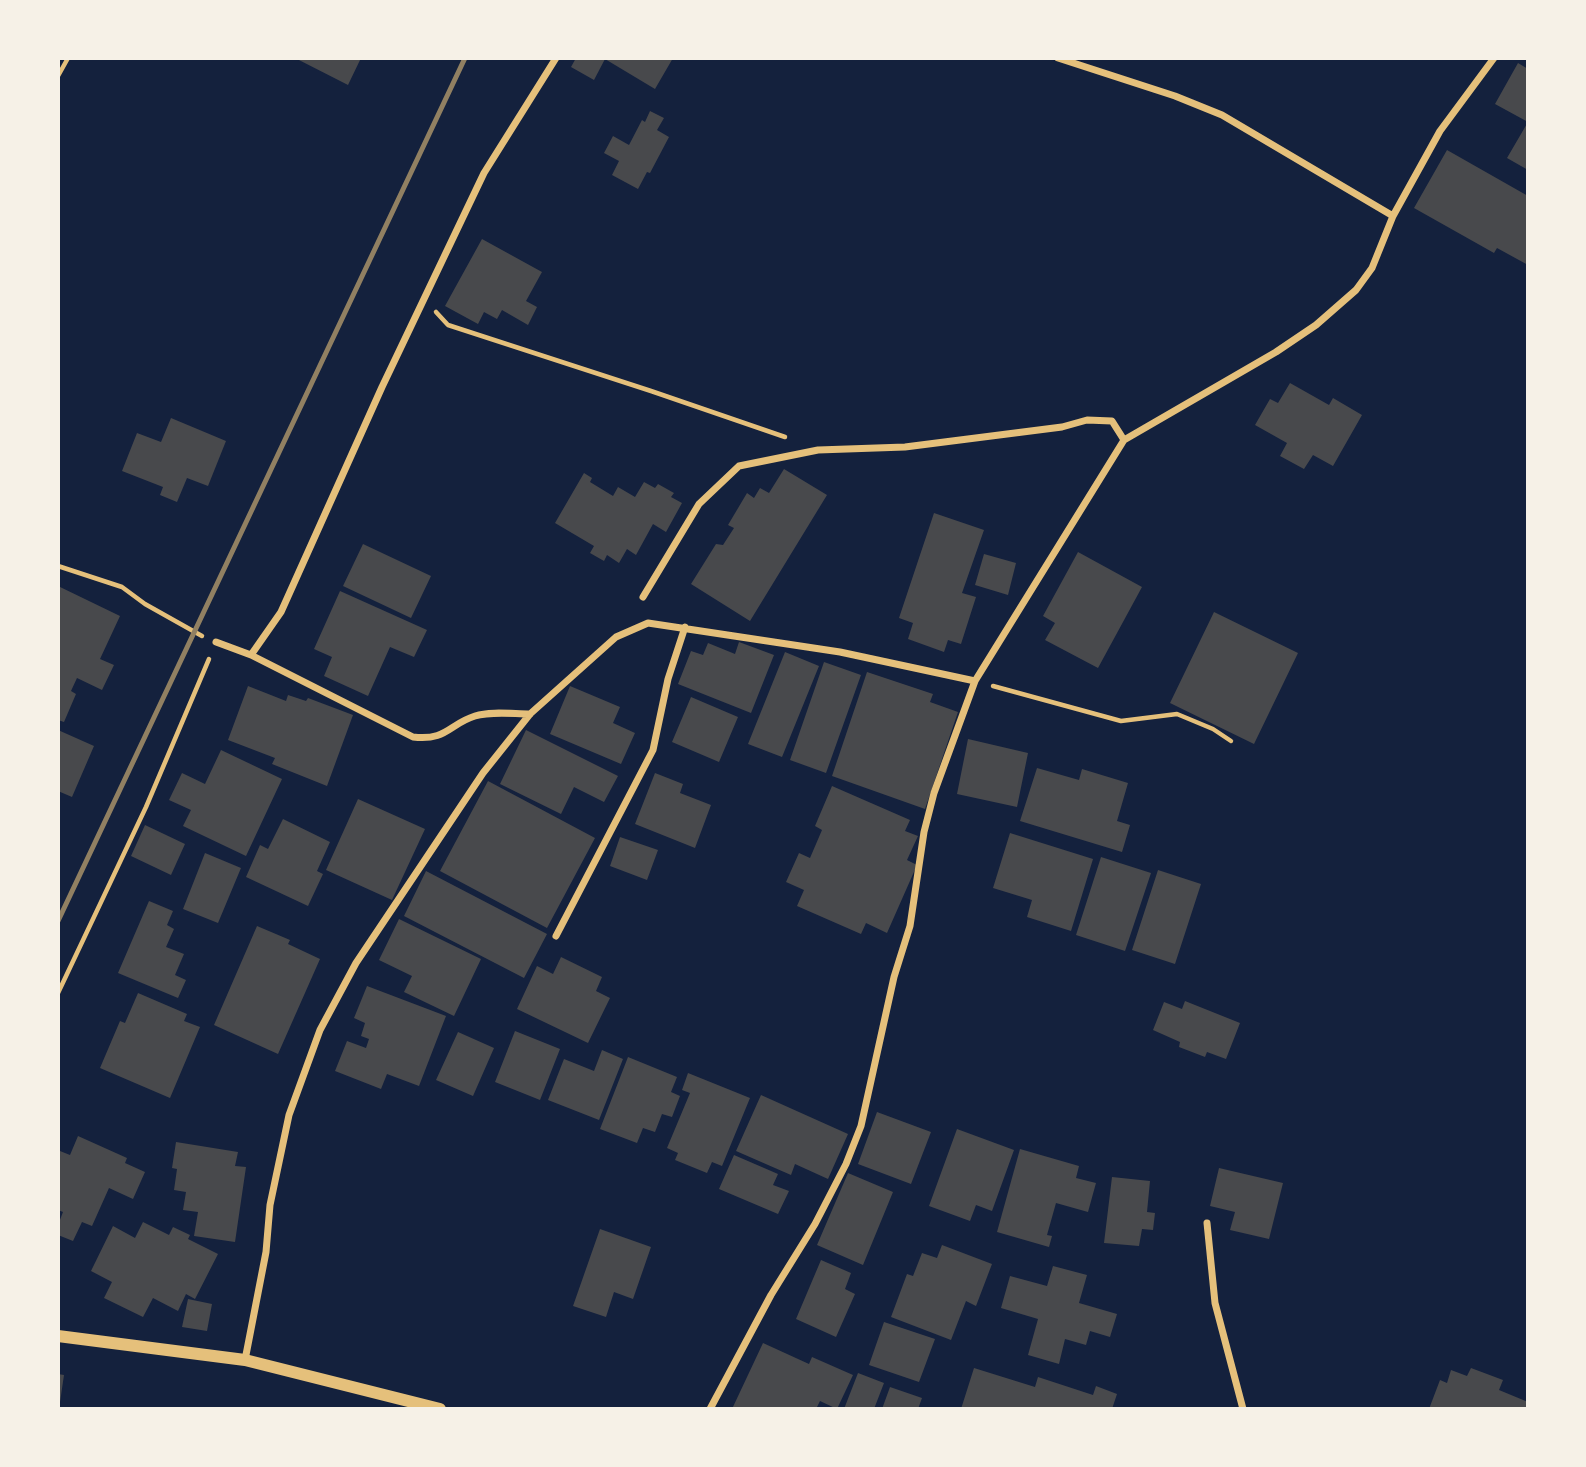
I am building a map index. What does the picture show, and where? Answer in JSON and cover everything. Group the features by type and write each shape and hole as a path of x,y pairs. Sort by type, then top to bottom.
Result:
{"street":[{"path":"251,655 281,612 484,173 556,58"},
{"path":"1058,58 1175,96 1222,115 1393,216"},
{"path":"710,1409 771,1295 815,1224 846,1164 861,1126 894,977 910,926 924,832 934,793 975,681 1124,440 1276,352 1316,325 1356,290 1371,268 1393,216 1440,131 1494,58"},
{"path":"643,597 699,504 739,466 818,450 905,447 1062,427 1087,420 1112,421 1124,440"},
{"path":"245,1360 266,1252 270,1205 289,1115 320,1030 356,964 483,773 530,714 616,637 648,623 840,652 975,681"},
{"path":"556,936 653,750 668,679 685,627"},
{"path":"216,642 251,655 414,737 439,736 479,715 530,714"},
{"path":"1206,1223 1215,1303 1243,1409"},
{"path":"58,1336 245,1360 440,1409"}],"path":[{"path":"58,76 68,58"},
{"path":"425,298 448,325 650,391 818,450"},
{"path":"58,566 122,587 175,622 216,642 146,807 58,993"},
{"path":"975,681 1121,721 1177,714 1213,729 1231,741"}],"building":[{"path":"295,58 361,58 348,85"},
{"path":"576,58 673,58 655,89 605,59 594,80 571,67"},
{"path":"1518,63 1528,69 1528,122 1495,104"},
{"path":"650,111 664,118 657,130 669,137 650,173 647,172 638,189 612,175 619,161 604,153 613,136 629,145"},
{"path":"1528,122 1528,170 1507,158"},
{"path":"1447,150 1528,196 1528,265 1497,248 1494,253 1414,208"},
{"path":"482,239 542,272 526,301 537,307 528,325 502,310 497,319 484,312 478,324 445,306"},
{"path":"1290,383 1329,405 1333,398 1362,415 1333,466 1313,455 1304,469 1280,456 1287,443 1255,425 1270,399 1278,403"},
{"path":"171,418 226,441 208,486 187,478 177,502 160,495 163,487 122,471 137,433 161,442"},
{"path":"784,469 827,495 750,621 691,584 716,544 723,545 734,528 728,525 747,493 754,498 760,488 769,493"},
{"path":"584,473 592,478 590,482 613,496 618,487 635,497 644,482 655,488 658,484 674,493 671,497 682,503 666,532 653,524 636,555 627,549 619,563 607,555 604,561 590,553 594,546 555,523"},
{"path":"934,513 984,530 962,593 976,597 961,644 948,640 944,652 908,639 913,623 899,618"},
{"path":"363,544 431,576 411,618 343,586"},
{"path":"1078,552 1142,587 1098,668 1045,640 1055,623 1043,616"},
{"path":"984,554 1016,563 1008,595 975,585"},
{"path":"58,586 120,616 100,659 114,665 102,690 77,678 71,691 76,694 64,722 58,720"},
{"path":"340,591 427,630 414,657 390,647 368,696 324,676 332,657 314,649"},
{"path":"1214,612 1298,653 1254,744 1170,703"},
{"path":"739,642 774,655 751,713 678,684 691,651 703,655 708,643 735,654"},
{"path":"785,652 819,666 782,757 748,744"},
{"path":"824,662 861,675 826,773 790,760"},
{"path":"867,672 933,694 930,702 958,712 925,809 832,776"},
{"path":"248,686 286,701 288,695 306,701 308,698 353,715 327,786 272,764 275,758 228,740"},
{"path":"570,686 620,707 613,723 635,733 621,764 550,734"},
{"path":"691,697 738,717 719,762 672,742"},
{"path":"58,730 94,746 72,797 58,791"},
{"path":"526,730 618,776 604,802 574,787 561,814 500,784"},
{"path":"968,739 1028,753 1017,807 957,794"},
{"path":"221,750 282,779 246,856 183,826 191,810 169,800 182,773 205,784"},
{"path":"1037,768 1079,780 1082,769 1128,783 1117,821 1130,825 1122,852 1020,821"},
{"path":"655,773 683,784 680,793 711,805 695,848 635,824"},
{"path":"488,781 595,838 547,928 440,871"},
{"path":"832,786 910,820 905,831 918,836 907,860 917,865 887,933 866,923 861,934 797,906 804,890 786,882 799,853 810,858 822,830 815,826"},
{"path":"358,799 425,829 392,900 326,870"},
{"path":"283,819 330,842 317,871 323,874 308,906 246,877 260,845 268,849"},
{"path":"145,825 185,844 171,875 131,856"},
{"path":"1010,833 1093,859 1071,931 1027,917 1032,900 993,888"},
{"path":"620,837 658,850 647,880 610,866"},
{"path":"205,853 241,868 218,923 183,909"},
{"path":"1101,857 1151,873 1125,951 1076,935"},
{"path":"1158,870 1201,884 1175,964 1132,950"},
{"path":"426,871 547,934 524,978 404,916"},
{"path":"149,901 173,911 167,925 174,929 166,947 184,954 175,975 186,980 178,998 118,973"},
{"path":"399,919 481,959 454,1016 404,992 412,976 379,960"},
{"path":"257,926 290,940 288,944 320,959 278,1054 214,1025"},
{"path":"561,957 602,977 596,991 610,998 588,1043 517,1009 537,966 553,974"},
{"path":"367,986 446,1016 419,1086 387,1074 381,1089 335,1071 347,1041 366,1048 369,1039 361,1036 365,1023 354,1018"},
{"path":"138,993 187,1014 184,1021 200,1027 170,1098 100,1068 120,1021 125,1023"},
{"path":"1185,1001 1240,1023 1226,1059 1207,1052 1205,1057 1179,1047 1180,1042 1153,1030 1164,1002 1182,1009"},
{"path":"515,1031 560,1049 540,1100 495,1082"},
{"path":"458,1032 494,1048 473,1096 436,1080"},
{"path":"602,1050 623,1059 599,1120 548,1100 564,1059 594,1071"},
{"path":"628,1057 677,1077 671,1092 680,1096 672,1117 662,1114 655,1132 643,1128 637,1143 600,1129"},
{"path":"688,1073 750,1098 722,1166 712,1162 707,1173 675,1160 678,1153 667,1148 690,1093 682,1090"},
{"path":"761,1095 848,1134 828,1179 795,1164 791,1175 736,1151"},
{"path":"877,1112 931,1132 911,1184 858,1164"},
{"path":"957,1129 1014,1150 992,1211 976,1205 970,1221 929,1206"},
{"path":"78,1136 127,1158 125,1163 145,1172 133,1199 109,1188 92,1226 82,1222 73,1241 58,1235 58,1225 63,1212 58,1210 58,1156 60,1151 70,1155"},
{"path":"176,1142 238,1152 235,1166 246,1167 235,1242 194,1236 198,1212 183,1210 186,1192 174,1190 177,1169 172,1168"},
{"path":"1020,1149 1079,1166 1076,1178 1096,1183 1088,1212 1056,1203 1047,1235 1052,1236 1049,1247 997,1232"},
{"path":"734,1155 778,1174 773,1185 789,1191 778,1214 719,1189"},
{"path":"1219,1168 1283,1183 1269,1239 1230,1230 1235,1212 1210,1206"},
{"path":"848,1173 893,1192 863,1265 817,1245"},
{"path":"1112,1177 1150,1181 1147,1212 1155,1213 1153,1230 1142,1229 1139,1246 1104,1243"},
{"path":"143,1222 169,1235 173,1227 190,1235 188,1239 218,1254 195,1299 186,1294 178,1311 153,1298 143,1317 104,1298 112,1282 91,1271 113,1226 135,1238"},
{"path":"600,1229 651,1247 633,1299 614,1292 606,1317 573,1306"},
{"path":"942,1245 992,1264 976,1306 966,1301 951,1340 891,1317 907,1274 913,1276 922,1253 937,1258"},
{"path":"821,1260 851,1273 845,1289 855,1294 836,1337 796,1319"},
{"path":"1053,1266 1087,1275 1079,1303 1117,1314 1110,1337 1090,1331 1086,1345 1065,1339 1059,1364 1028,1355 1038,1319 1001,1308 1010,1276 1047,1286"},
{"path":"188,1299 212,1304 207,1331 182,1327"},
{"path":"884,1322 935,1339 919,1382 869,1365"},
{"path":"763,1343 809,1364 812,1357 853,1375 837,1409 820,1401 816,1409 732,1409"},
{"path":"974,1368 1035,1387 1038,1377 1093,1395 1096,1386 1117,1394 1112,1409 961,1409"},
{"path":"1471,1368 1503,1380 1499,1390 1528,1402 1528,1409 1429,1409 1440,1380 1447,1383 1451,1370 1467,1376"},
{"path":"858,1373 884,1383 874,1409 844,1409"},
{"path":"58,1374 64,1375 59,1409 58,1409"},
{"path":"890,1387 922,1398 918,1409 882,1409"}],"railway":[{"path":"58,921 465,58"}]}
